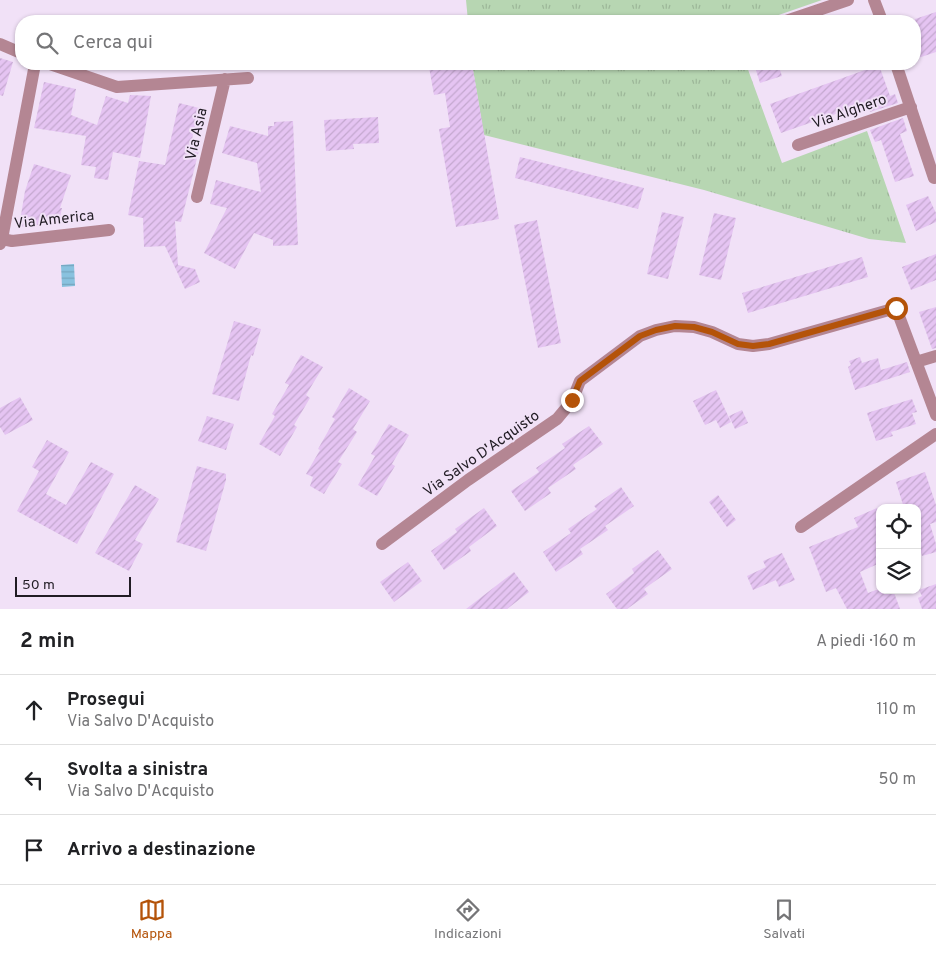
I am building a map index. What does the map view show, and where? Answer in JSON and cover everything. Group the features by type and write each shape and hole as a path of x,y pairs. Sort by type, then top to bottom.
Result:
{"street":[{"path":"804,15 848,0"},
{"path":"874,0 880,15"},
{"path":"0,44 15,50"},
{"path":"1,242 34,70"},
{"path":"67,70 117,88 248,78"},
{"path":"898,70 934,178 936,177"},
{"name":"Via Asia","path":"198,197 225,79"},
{"name":"Via Alghero","path":"798,145 911,107"},
{"name":"Via America","path":"1,242 109,230"},
{"name":"Via Salvo D'Acquisto","path":"382,544 468,480 557,419 572,400 580,381 640,336 656,330 675,326 694,327 712,332 738,344 753,346 769,344 896,308 936,416"},
{"path":"916,362 936,356"},
{"path":"801,527 936,434"}],"green space":[{"path":"466,0 822,0 778,15 467,15"},
{"path":"473,70 748,70 782,163 867,131 906,243 869,239 704,190 484,135"}],"water":[{"path":"74,264 75,286 62,287 61,265"}],"building":[{"path":"936,12 936,52 921,57 921,17"},
{"path":"0,58 13,62 3,96 0,95"},
{"path":"430,70 473,70 499,219 456,227 439,129 450,127 445,93 434,95"},
{"path":"756,70 780,70 782,76 760,83"},
{"path":"865,70 881,70 890,96 895,94 898,103 870,112 867,103 781,133 770,104"},
{"path":"44,82 76,89 71,115 97,125 106,96 128,103 130,95 151,96 140,158 113,152 108,180 94,178 96,167 81,165 86,136 34,128"},
{"path":"179,103 199,108 192,139 201,142 181,222 175,221 178,265 195,269 200,282 185,289 165,246 144,247 143,218 128,215 139,161 165,165"},
{"path":"378,117 379,143 353,144 354,149 326,151 324,120"},
{"path":"903,118 907,131 900,134 914,176 895,182 881,140 875,142 870,130"},
{"path":"293,121 298,245 273,246 273,240 254,233 235,269 204,253 227,208 210,204 216,180 261,192 257,163 222,153 230,126 268,136 268,126 274,126 274,122"},
{"path":"520,157 644,188 638,209 515,178"},
{"path":"34,164 71,175 60,208 62,208 59,223 19,227 25,191"},
{"path":"928,196 936,213 936,222 916,231 906,205"},
{"path":"662,212 684,217 668,279 647,274"},
{"path":"714,213 736,218 721,280 699,275"},
{"path":"537,220 561,343 538,348 514,225"},
{"path":"936,254 936,280 911,290 902,267"},
{"path":"862,257 868,277 748,313 742,293"},
{"path":"936,307 936,348 932,349 919,312"},
{"path":"234,321 261,329 253,356 251,355 239,401 212,394"},
{"path":"301,355 323,367 306,395 310,398 294,425 297,427 280,456 259,444 275,416 272,414 289,385 285,383"},
{"path":"860,357 862,363 878,358 881,370 907,362 910,372 855,390 848,367 851,365 849,361"},
{"path":"349,388 370,401 353,429 357,432 338,462 342,464 324,494 310,486 313,477 306,474 335,419 332,417"},
{"path":"716,390 731,422 720,428 716,420 705,425 693,401"},
{"path":"20,397 33,420 5,435 0,427 0,408"},
{"path":"912,399 917,412 912,413 916,424 891,432 893,436 876,441 867,413"},
{"path":"742,410 748,423 735,429 729,416"},
{"path":"207,416 234,424 226,450 198,441"},
{"path":"389,424 409,435 392,464 395,466 377,496 358,485 375,456 371,454"},
{"path":"589,426 603,444 573,465 576,469 548,488 551,493 525,511 511,491 539,472 536,468 565,448 562,444"},
{"path":"47,440 69,452 46,494 66,505 91,462 114,474 77,544 17,511 39,471 32,467"},
{"path":"197,466 226,474 226,480 206,551 176,542"},
{"path":"925,472 936,505 936,522 930,524 936,544 936,552 922,556 921,504 903,504 896,482"},
{"path":"135,485 159,499 135,540 143,544 129,571 95,553"},
{"path":"621,487 634,506 605,526 608,530 580,549 583,554 556,572 543,552 571,533 568,529 597,509 594,506"},
{"path":"718,495 736,520 727,527 709,502"},
{"path":"484,508 497,526 469,547 471,551 444,570 431,551 457,532 455,529"},
{"path":"876,508 876,565 860,572 868,593 876,590 876,594 894,594 900,609 847,609 836,588 826,592 809,547 858,527 854,518"},
{"path":"658,550 672,569 644,589 648,594 627,609 617,609 606,594 634,573 632,569"},
{"path":"782,553 795,580 779,587 776,580 753,590 747,576 766,567 763,561"},
{"path":"408,562 422,581 394,602 380,582"},
{"path":"514,572 529,592 507,609 466,609"},
{"path":"936,584 936,609 922,609 918,598 922,596 921,589"}],"route":[{"path":"572,400 580,381 640,336 656,330 675,326 694,327 712,332 738,344 753,346 769,344 896,308"}]}
